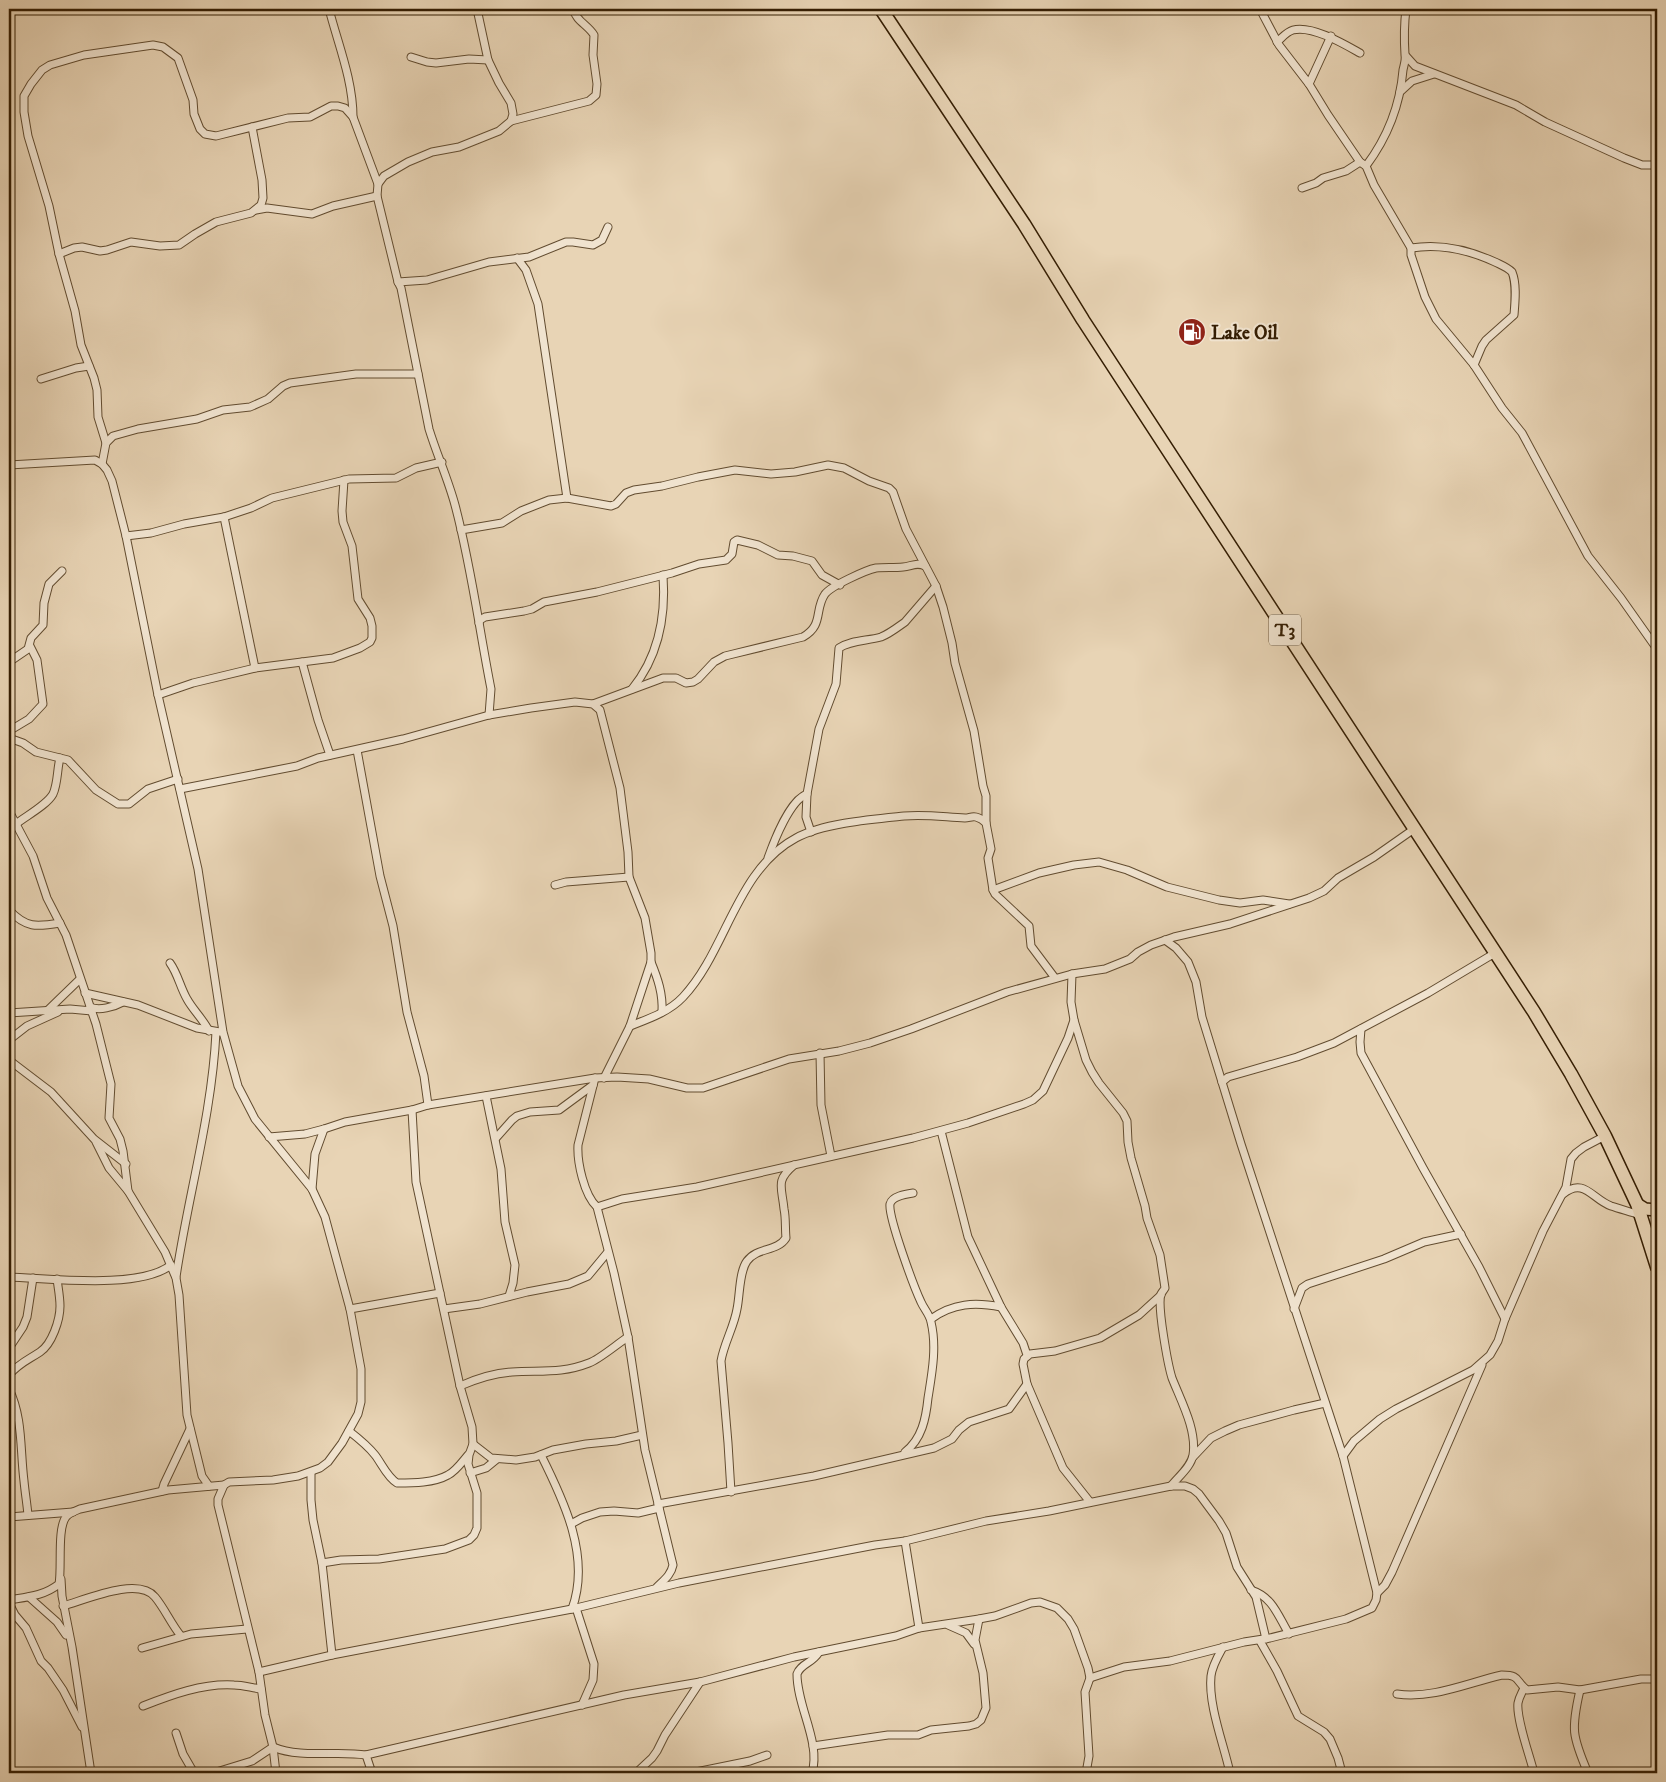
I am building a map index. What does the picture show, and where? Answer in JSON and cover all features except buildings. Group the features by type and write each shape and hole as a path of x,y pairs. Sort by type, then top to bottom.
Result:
{"highway":[{"name":"T3","path":"880,9 1024,224 1083,320 1534,1012 1605,1136 1639,1210 1657,1267"}],"main road":[{"path":"1639,1210 1657,1210"}],"street":[{"path":"329,9 351,93 353,117 378,184 377,196 401,288 429,429 442,462 461,530 491,689 489,715"},
{"path":"477,9 488,60 511,102 513,114 511,121"},
{"path":"378,184 384,176 408,162 432,152 459,147 499,131 511,121 588,102 596,95 597,84 593,55 594,35 574,14 573,9"},
{"path":"1260,9 1277,42 1309,84 1328,115 1363,164 1411,248 1411,255 1431,311 1474,365 1522,434 1588,556 1621,598 1657,650"},
{"path":"1302,188 1316,183 1322,178 1363,164 1380,146 1391,123 1400,92 1406,56 1403,30 1406,9"},
{"path":"1277,42 1293,30 1300,29 1331,36 1360,53"},
{"path":"1309,84 1331,36"},
{"path":"102,464 106,443 98,417 97,390 81,345 75,311 59,254 49,206 28,136 24,112 24,96 31,84 42,70 84,55 153,45 163,47 178,58 193,100 194,114 200,129 205,134 216,136 288,118 310,117 332,106 345,108 353,117"},
{"path":"1406,56 1415,66 1509,101 1545,122 1624,158 1642,165 1657,165"},
{"path":"412,57 436,63 469,58 488,60"},
{"path":"1400,92 1412,81 1434,74"},
{"path":"59,254 82,247 107,250 131,242 160,246 179,245 216,222 256,210 261,205 263,198 262,180 252,127"},
{"path":"256,210 267,208 312,214 333,206 377,196"},
{"path":"398,282 408,283 433,279 489,262 539,254 566,242 593,244 602,240 608,227"},
{"path":"1411,248 1450,247 1460,249 1490,260 1508,268 1512,272 1514,277 1514,315 1486,340 1474,365"},
{"path":"517,258 526,270 538,304 567,498"},
{"path":"41,378 89,366"},
{"path":"106,443 113,436 138,429 197,418 223,410 250,407 268,399 283,386 298,381 356,374 418,374"},
{"path":"9,465 95,460 107,470 126,536 158,695 198,869 216,1032 212,1085 193,1191 185,1218 176,1278"},
{"path":"126,536 224,517 272,498 344,480 354,478 396,478 416,468 442,462"},
{"path":"461,530 502,523 538,504 567,498 611,506 616,504 626,493 634,490 662,486 735,470 771,474 835,465 889,488 893,492 911,541 936,586 945,615 954,663 974,731 986,796 986,823 991,849 988,858 993,890 1029,926 1031,946 1055,978"},
{"path":"158,695 193,683 255,668 333,658 366,645 372,638 372,626 370,618 358,599 352,546 343,522 344,480"},
{"path":"224,517 255,668"},
{"path":"478,623 485,616 524,611 544,602 580,596 699,564 726,560 732,554 734,542 737,540 758,546 778,555 812,561 822,575 840,584"},
{"path":"180,789 296,766 330,755 357,750 489,715 574,702 594,704 631,689 670,678 676,678 686,683 693,682 698,680 714,662 725,656 803,637 810,633 814,627 823,596 828,590 840,584 874,568 903,567 916,564 926,566"},
{"path":"9,662 28,649 31,638 43,625 44,603 49,584 62,571"},
{"path":"631,689 650,663 656,646 664,609 663,575"},
{"path":"811,832 806,817 807,794 819,729 836,684 838,648 855,642 881,637 900,626 906,622 936,586"},
{"path":"9,731 29,719 43,704 37,658 30,646"},
{"path":"302,662 330,755"},
{"path":"594,704 600,710 620,788 628,852 628,877 645,918 651,953 651,962 630,1026 604,1078"},
{"path":"9,738 22,743 36,752 70,762 96,790 118,804 129,804 148,789 178,779"},
{"path":"357,750 380,876 393,926 407,1012 424,1076 428,1104"},
{"path":"16,824 32,814 52,795 56,785 60,758"},
{"path":"767,860 772,845 795,802 801,796 807,794"},
{"path":"9,811 34,856 47,898 60,923 96,1024 111,1084 109,1118 120,1139 126,1164 128,1191"},
{"path":"630,1026 662,1012 683,997 703,971 750,883 767,860 791,840 811,832 856,822 917,815 965,818 974,816 986,823"},
{"path":"269,1137 305,1134 324,1130 345,1122 412,1110 428,1104 594,1082 604,1078 649,1079 688,1088 703,1088 772,1064 870,1043 1007,992 1072,974 1105,969 1120,964 1145,948 1165,940 1230,924 1309,898 1324,891 1338,878 1374,857 1414,829"},
{"path":"993,890 1039,873 1074,865 1100,862 1126,870 1166,887 1218,900 1240,903 1263,900 1290,904"},
{"path":"555,886 566,882 628,877"},
{"path":"9,910 24,923 46,925 60,923"},
{"path":"1090,1678 1124,1667 1170,1660 1289,1634 1365,1612 1372,1608 1377,1593 1343,1456 1222,1082 1202,1017 1196,982 1188,962 1176,948 1165,940"},
{"path":"1222,1082 1228,1077 1297,1057 1361,1029 1495,954"},
{"path":"651,962 660,986 663,1003 662,1012"},
{"path":"9,1517 73,1512 162,1491 224,1485 229,1482 273,1480 311,1472 328,1462 358,1414 361,1402 361,1370 350,1309 325,1217 312,1189 255,1119 238,1086 216,1032 203,1020 186,996 178,976 170,963"},
{"path":"1027,1355 1061,1349 1100,1338 1139,1315 1161,1295 1165,1288 1160,1255 1130,1158 1127,1121 1092,1072 1086,1060 1074,1020 1071,1002 1072,974"},
{"path":"47,1010 80,979"},
{"path":"85,993 145,1007 197,1028 216,1032"},
{"path":"9,1013 97,1009 123,1001"},
{"path":"9,1040 27,1026 64,1010"},
{"path":"597,1207 622,1199 697,1187 941,1131 1033,1100 1043,1091 1047,1084 1074,1020"},
{"path":"1361,1029 1361,1053 1491,1289 1505,1319"},
{"path":"820,1053 821,1105 832,1156"},
{"path":"9,1060 51,1092 94,1139 126,1164"},
{"path":"496,1138 517,1116 530,1112 559,1110 594,1082"},
{"path":"594,1082 578,1145 578,1154 584,1183 593,1203 597,1207 607,1253 614,1273 628,1337 642,1435 673,1565 669,1576 655,1588"},
{"path":"486,1096 502,1169 505,1222 514,1265 513,1283 509,1296"},
{"path":"322,1563 340,1560 379,1559 459,1545 469,1540 477,1528 477,1493 468,1464 473,1444 472,1427 460,1386 416,1182 412,1110"},
{"path":"312,1189 316,1154 324,1130"},
{"path":"941,1131 968,1237 1001,1307 1023,1343 1027,1355 1023,1364 1027,1384 1063,1468 1090,1502"},
{"path":"1377,1593 1385,1585 1392,1572 1483,1363 1498,1341 1505,1319 1543,1230 1563,1194 1571,1158 1576,1152 1605,1136"},
{"path":"94,1139 109,1168 128,1191 157,1237 176,1278 179,1295 187,1415 202,1476 209,1486"},
{"path":"731,1492 720,1360 736,1318 741,1276 746,1262 753,1255 778,1247 786,1238 785,1213 780,1186 785,1173 794,1165"},
{"path":"1563,1194 1569,1189 1584,1188 1611,1206 1639,1210"},
{"path":"903,1454 916,1443 926,1416 933,1358 930,1319 917,1294 895,1232 890,1204 892,1200 899,1196 913,1193"},
{"path":"1294,1309 1302,1288 1308,1284 1384,1260 1424,1242 1461,1234"},
{"path":"444,1309 480,1304 541,1289 559,1287 581,1280 593,1272 607,1253"},
{"path":"9,1276 105,1280 148,1276 171,1265"},
{"path":"9,1348 24,1327 33,1278"},
{"path":"9,1375 19,1364 48,1345 53,1336 60,1307 57,1278"},
{"path":"350,1309 440,1293"},
{"path":"1161,1295 1162,1324 1168,1358 1172,1376 1192,1435 1193,1457"},
{"path":"930,1319 962,1304 1001,1307"},
{"path":"460,1386 494,1374 555,1372 575,1368 591,1362 628,1337"},
{"path":"1343,1456 1354,1441 1380,1419 1483,1363"},
{"path":"571,1524 600,1512 638,1513 659,1506 814,1476 944,1444 952,1439 969,1422 1009,1410 1027,1384"},
{"path":"9,1388 21,1428 28,1516"},
{"path":"1171,1486 1193,1457 1211,1438 1225,1431 1294,1410 1325,1403"},
{"path":"162,1491 190,1429"},
{"path":"349,1431 366,1445 397,1483 422,1482 448,1475 469,1455"},
{"path":"473,1444 485,1455 497,1459 521,1459 554,1450 586,1444 616,1442 642,1435"},
{"path":"541,1455 558,1490 571,1524 576,1553 579,1582 574,1608 594,1664 593,1680 582,1705"},
{"path":"470,1473 486,1468 497,1459"},
{"path":"311,1472 312,1514 322,1563 332,1655"},
{"path":"224,1485 218,1499 220,1512 259,1672 276,1773"},
{"path":"259,1672 332,1655 574,1608 655,1588 875,1545 905,1541 986,1520 1049,1512 1171,1486 1185,1486 1199,1494 1226,1533 1237,1567 1256,1597 1263,1640 1298,1716 1324,1732 1330,1739 1342,1773"},
{"path":"73,1512 65,1518 61,1528 63,1606 71,1644 91,1773"},
{"path":"905,1541 919,1628"},
{"path":"61,1571 59,1584 53,1588 36,1596 9,1601 15,1614 26,1628 41,1661 63,1690 84,1731"},
{"path":"63,1606 109,1591 141,1588 156,1598 181,1636"},
{"path":"1251,1590 1262,1593 1274,1608 1289,1634"},
{"path":"30,1597 57,1622 71,1644"},
{"path":"273,1747 284,1752 366,1755 582,1705 700,1682 819,1652 896,1636 919,1628 979,1620 1031,1603 1040,1602 1051,1605 1062,1612 1074,1629 1090,1678 1085,1692 1089,1747 1086,1773"},
{"path":"813,1746 888,1735 918,1735 931,1730 976,1724 984,1714 986,1701 983,1673 976,1648 975,1633 979,1620"},
{"path":"947,1624 966,1633 976,1648"},
{"path":"142,1648 181,1636 228,1629 247,1629"},
{"path":"1223,1647 1211,1674 1211,1685 1215,1713 1230,1773"},
{"path":"812,1773 814,1764 813,1746 804,1713 797,1674 819,1652"},
{"path":"1397,1694 1410,1696 1427,1694 1502,1675 1512,1676 1519,1680 1527,1690 1568,1687 1580,1690 1641,1679 1657,1679"},
{"path":"636,1773 657,1751 668,1730 700,1682"},
{"path":"143,1706 167,1697 212,1686 233,1685 261,1689"},
{"path":"1524,1688 1518,1706 1522,1730 1534,1773"},
{"path":"1580,1690 1574,1714 1573,1732 1588,1773"},
{"path":"176,1733 183,1754 194,1773"},
{"path":"212,1773 252,1761 273,1747"},
{"path":"366,1755 372,1773"},
{"path":"691,1773 750,1761 767,1755"}],"place":[{"name":"Lake Oil","path":"1192,332"}]}
